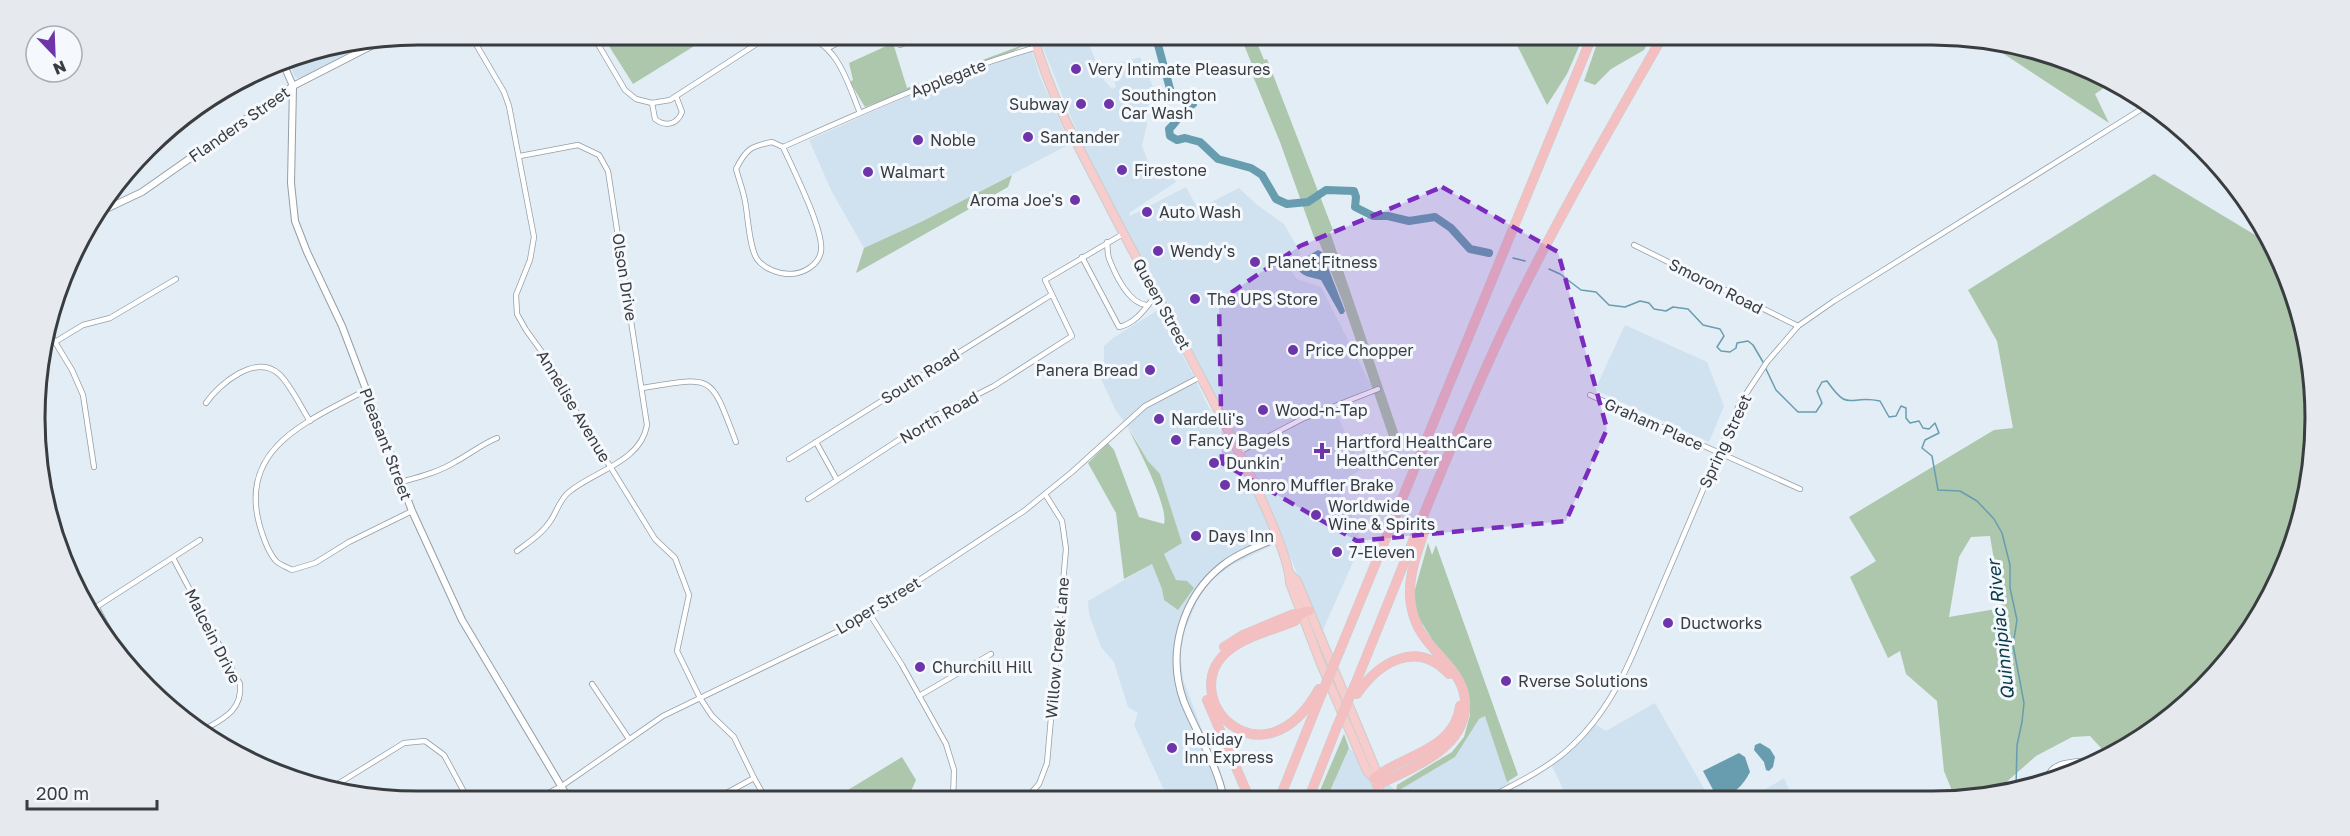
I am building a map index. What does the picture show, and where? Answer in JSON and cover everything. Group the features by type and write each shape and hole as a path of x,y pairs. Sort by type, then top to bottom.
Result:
{"highway":[{"path":"1282,791 1320,692 1340,650 1588,45"},
{"path":"1312,791 1418,541 1450,453 1490,358 1542,251 1658,45"},
{"name":"Queen Street","path":"1037,47 1053,94 1123,234 1202,376 1239,452 1277,538 1290,574 1290,583 1305,612 1363,761 1380,791"},
{"path":"1376,782 1442,750 1454,739 1464,719 1465,696 1458,679 1423,637 1412,613 1410,588 1418,541"},
{"path":"1305,612 1295,621 1227,651 1215,670 1211,683 1212,696 1220,714 1229,724 1249,734 1266,735 1281,730 1295,720 1320,692"},
{"path":"1246,791 1209,704 1206,676 1213,660 1229,642 1291,615 1305,612"},
{"path":"1355,691 1387,664 1400,658 1416,657 1431,661 1442,668 1454,681 1459,697 1458,716 1448,735 1438,743 1384,770 1376,782"}],"street":[{"name":"Annelise Avenue","path":"476,45 504,92 520,156 534,237 531,260 516,294 517,314 555,370 573,408 655,539 675,558 689,595 677,651 700,698 712,716 734,737 761,791"},
{"path":"598,45 625,90 636,99 652,103 664,102 676,96 755,45"},
{"path":"823,45 828,48 838,63 860,113"},
{"path":"828,48 834,45"},
{"name":"Applegate","path":"783,147 821,242 819,258 803,273 785,274 764,266 756,258 745,199 736,169 744,154 754,145 772,142 783,147 860,113 1006,56 1037,47"},
{"name":"Flanders Street","path":"111,207 142,192 293,86 366,48"},
{"name":"Pleasant Street","path":"286,69 293,86 291,183 296,221 342,326 412,511 462,620 565,791"},
{"path":"652,103 655,118 662,123 670,124 679,118 682,112 676,96"},
{"name":"Spring Street","path":"1501,791 1563,754 1586,730 1614,692 1626,670 1740,403 1767,362 1798,326 1834,301 2141,109"},
{"name":"Olson Drive","path":"520,156 578,145 600,155 608,171 647,425 642,443 633,452 610,466"},
{"path":"1051,295 1045,280 1123,234"},
{"path":"1107,242 1110,262 1132,298 1139,304 1146,305"},
{"name":"Smoron Road","path":"1634,245 1798,326"},
{"path":"1082,257 1119,327 1141,315 1146,305 1157,294"},
{"path":"55,342 83,325 110,318 176,279"},
{"name":"North Road","path":"808,499 937,415 994,386 1072,336 1051,295"},
{"name":"South Road","path":"789,459 1051,295"},
{"path":"53,339 84,395 94,467"},
{"path":"206,403 213,392 235,375 257,368 268,368 284,380 310,421"},
{"name":"Loper Street","path":"552,791 663,716 851,625 976,544 1045,494 1143,408 1202,376"},
{"path":"642,388 689,380 700,381 718,395 736,442"},
{"path":"1239,452 1302,419 1378,389"},
{"path":"366,390 310,421 273,448 261,467 255,488 255,507 261,531 277,562 292,570 315,563 349,542 412,511"},
{"name":"Graham Place","path":"1590,395 1800,489"},
{"path":"401,482 428,475 454,464 497,438"},
{"path":"816,442 837,480"},
{"path":"517,551 551,521 567,493 610,466"},
{"name":"Willow Creek Lane","path":"1033,791 1038,786 1047,763 1066,547 1062,521 1045,494"},
{"path":"1222,791 1182,694 1177,663 1179,634 1189,605 1208,578 1232,559 1277,538"},
{"path":"97,608 200,540"},
{"name":"Malcein Drive","path":"172,558 240,684 236,708 209,727"},
{"path":"869,613 948,749 955,780 954,791"},
{"path":"919,696 990,654"},
{"path":"592,684 629,740"},
{"path":"341,782 405,743 425,741 444,755 464,791"},
{"path":"2049,772 2055,767 2079,761"},
{"path":"730,791 754,778"}],"highlighted area":[{"path":"1442,187 1558,252 1607,429 1566,521 1357,541 1222,463 1219,301 1300,246"}],"shaded area":[{"path":"1042,45 1089,45 1104,80 1112,89 1116,87 1111,66 1140,57 1154,89 1153,102 1146,109 1147,124 1142,146 1150,166 1146,174 1149,177 1166,165 1176,182 1129,213 1130,216 1186,187 1198,209 1239,188 1256,204 1284,224 1301,254 1287,265 1297,279 1321,287 1372,387 1333,406 1362,469 1335,485 1358,527 1360,546 1322,632 1283,540 1232,565 1211,580 1197,601 1185,630 1180,651 1183,679 1225,791 1164,790 1134,725 1138,713 1128,707 1114,662 1101,647 1089,614 1088,601 1152,564 1164,600 1178,610 1194,588 1176,580 1164,554 1182,543 1160,474 1148,461 1130,429 1116,411 1101,379 1109,372 1104,361 1104,346 1158,310 1231,453 1241,447 1087,157"},
{"path":"353,51 301,79 295,77 291,67"},
{"path":"1032,52 1040,77 1070,144 923,221 864,248 832,192 809,140 907,96 1012,57"},
{"path":"1625,325 1707,362 1724,406 1709,442 1595,390"},
{"path":"1655,703 1705,791 1562,791 1552,766 1595,724 1606,731"},
{"path":"1486,716 1512,791 1396,791 1455,757 1479,719"},
{"path":"1349,748 1396,791 1330,791"},
{"path":"1784,778 1790,791 1762,791"}],"green space":[{"path":"608,45 696,45 633,84"},
{"path":"889,45 894,45 907,88 1024,45 1012,52 865,107 850,82 853,80 849,63"},
{"path":"1244,45 1258,45 1264,60 1267,59 1333,230 1330,232 1402,444 1396,457 1342,300 1318,239 1315,240 1280,142 1250,69 1253,67"},
{"path":"1517,45 1580,45 1567,74 1547,105"},
{"path":"1596,45 1647,45 1644,50 1611,69 1595,85 1584,81"},
{"path":"1999,51 2052,65 2105,87 2095,94 2109,123"},
{"path":"2154,174 2258,236 2267,253 2292,321 2302,369 2305,418 2302,467 2292,515 2267,583 2228,645 2196,682 2159,714 2101,750 2090,736 2072,737 2036,756 2004,784 1952,790 1944,771 1937,701 1906,674 1900,651 1888,658 1850,577 1876,561 1849,517 1994,430 2013,428 1997,341 1968,290","holes":["1990,536 2002,608 1949,617 1959,557 1971,537"]},
{"path":"1012,175 1008,187 856,273 864,248 923,221"},
{"path":"1127,426 1148,461 1160,474 1182,543 1164,554 1176,580 1187,581 1194,588 1178,610 1164,600 1152,564 1124,579 1116,513 1088,463 1108,443 1114,450 1139,517 1164,524 1162,504 1157,490"},
{"path":"1428,543 1432,555 1436,545 1518,775 1507,782 1485,716 1479,719 1455,757 1396,791 1397,785 1452,752 1464,737 1470,715 1467,696 1417,615 1414,593"},
{"path":"1344,734 1349,748 1330,791 1320,791"},
{"path":"902,757 916,780 911,791 846,791"}],"water":[{"path":"1318,250 1322,252 1345,311 1343,314 1340,314 1321,280 1305,275 1299,270 1298,262"},
{"path":"1760,743 1770,749 1775,757 1773,767 1769,771 1766,770 1764,762 1754,750 1755,745"},
{"path":"1739,753 1745,757 1750,772 1744,782 1734,791 1714,791 1703,771"}],"waterway":[{"name":"Quinnipiac River","path":"1158,45 1172,96 1178,99 1191,98 1193,104 1169,129 1170,136 1177,140 1185,138 1200,142 1218,159 1251,168 1262,175 1276,199 1287,204 1308,202 1326,190 1354,191 1355,207 1373,216 1388,216 1409,221 1435,217 1451,228 1470,249 1489,253"},
{"name":"Quinnipiac River","path":"1513,258 1525,261"},
{"name":"Quinnipiac River","path":"1549,269 1560,274 1581,290 1596,292 1609,305 1625,307 1640,301 1649,303 1654,309 1666,311 1673,307 1688,309 1703,325 1720,329 1724,336 1717,347 1721,351 1730,352 1736,348 1737,343 1748,341 1763,362"},
{"name":"Quinnipiac River","path":"1765,367 1776,390 1798,412 1816,412 1822,403 1817,391 1822,382 1827,381 1845,400 1880,401 1889,417 1896,416 1901,406 1906,408 1906,418 1910,423 1919,421 1923,428 1929,429 1935,423 1939,433 1925,440 1922,448 1932,456 1938,490 1960,491 1977,501 1994,519 2002,533 2010,565 2010,588 2017,620 2013,645 2024,703 2017,745 2016,781"}],"place":[{"name":"Very Intimate Pleasures","path":"1076,69"},
{"name":"Subway","path":"1081,104"},
{"name":"Southington Car Wash","path":"1109,104"},
{"name":"Santander","path":"1028,137"},
{"name":"Noble","path":"918,140"},
{"name":"Firestone","path":"1122,170"},
{"name":"Walmart","path":"868,172"},
{"name":"Aroma Joe's","path":"1075,200"},
{"name":"Auto Wash","path":"1147,212"},
{"name":"Wendy's","path":"1158,251"},
{"name":"Planet Fitness","path":"1255,262"},
{"name":"The UPS Store","path":"1195,299"},
{"name":"Price Chopper","path":"1293,350"},
{"name":"Panera Bread","path":"1150,370"},
{"name":"Wood-n-Tap","path":"1263,410"},
{"name":"Nardelli's","path":"1159,419"},
{"name":"Fancy Bagels","path":"1176,440"},
{"name":"Hartford HealthCare HealthCenter","path":"1322,451"},
{"name":"Dunkin'","path":"1214,463"},
{"name":"Monro Muffler Brake","path":"1225,485"},
{"name":"Worldwide Wine & Spirits","path":"1316,515"},
{"name":"Days Inn","path":"1196,536"},
{"name":"7-Eleven","path":"1337,552"},
{"name":"Ductworks","path":"1668,623"},
{"name":"Churchill Hill","path":"920,667"},
{"name":"Rverse Solutions","path":"1506,681"},
{"name":"Holiday Inn Express","path":"1172,748"}]}
